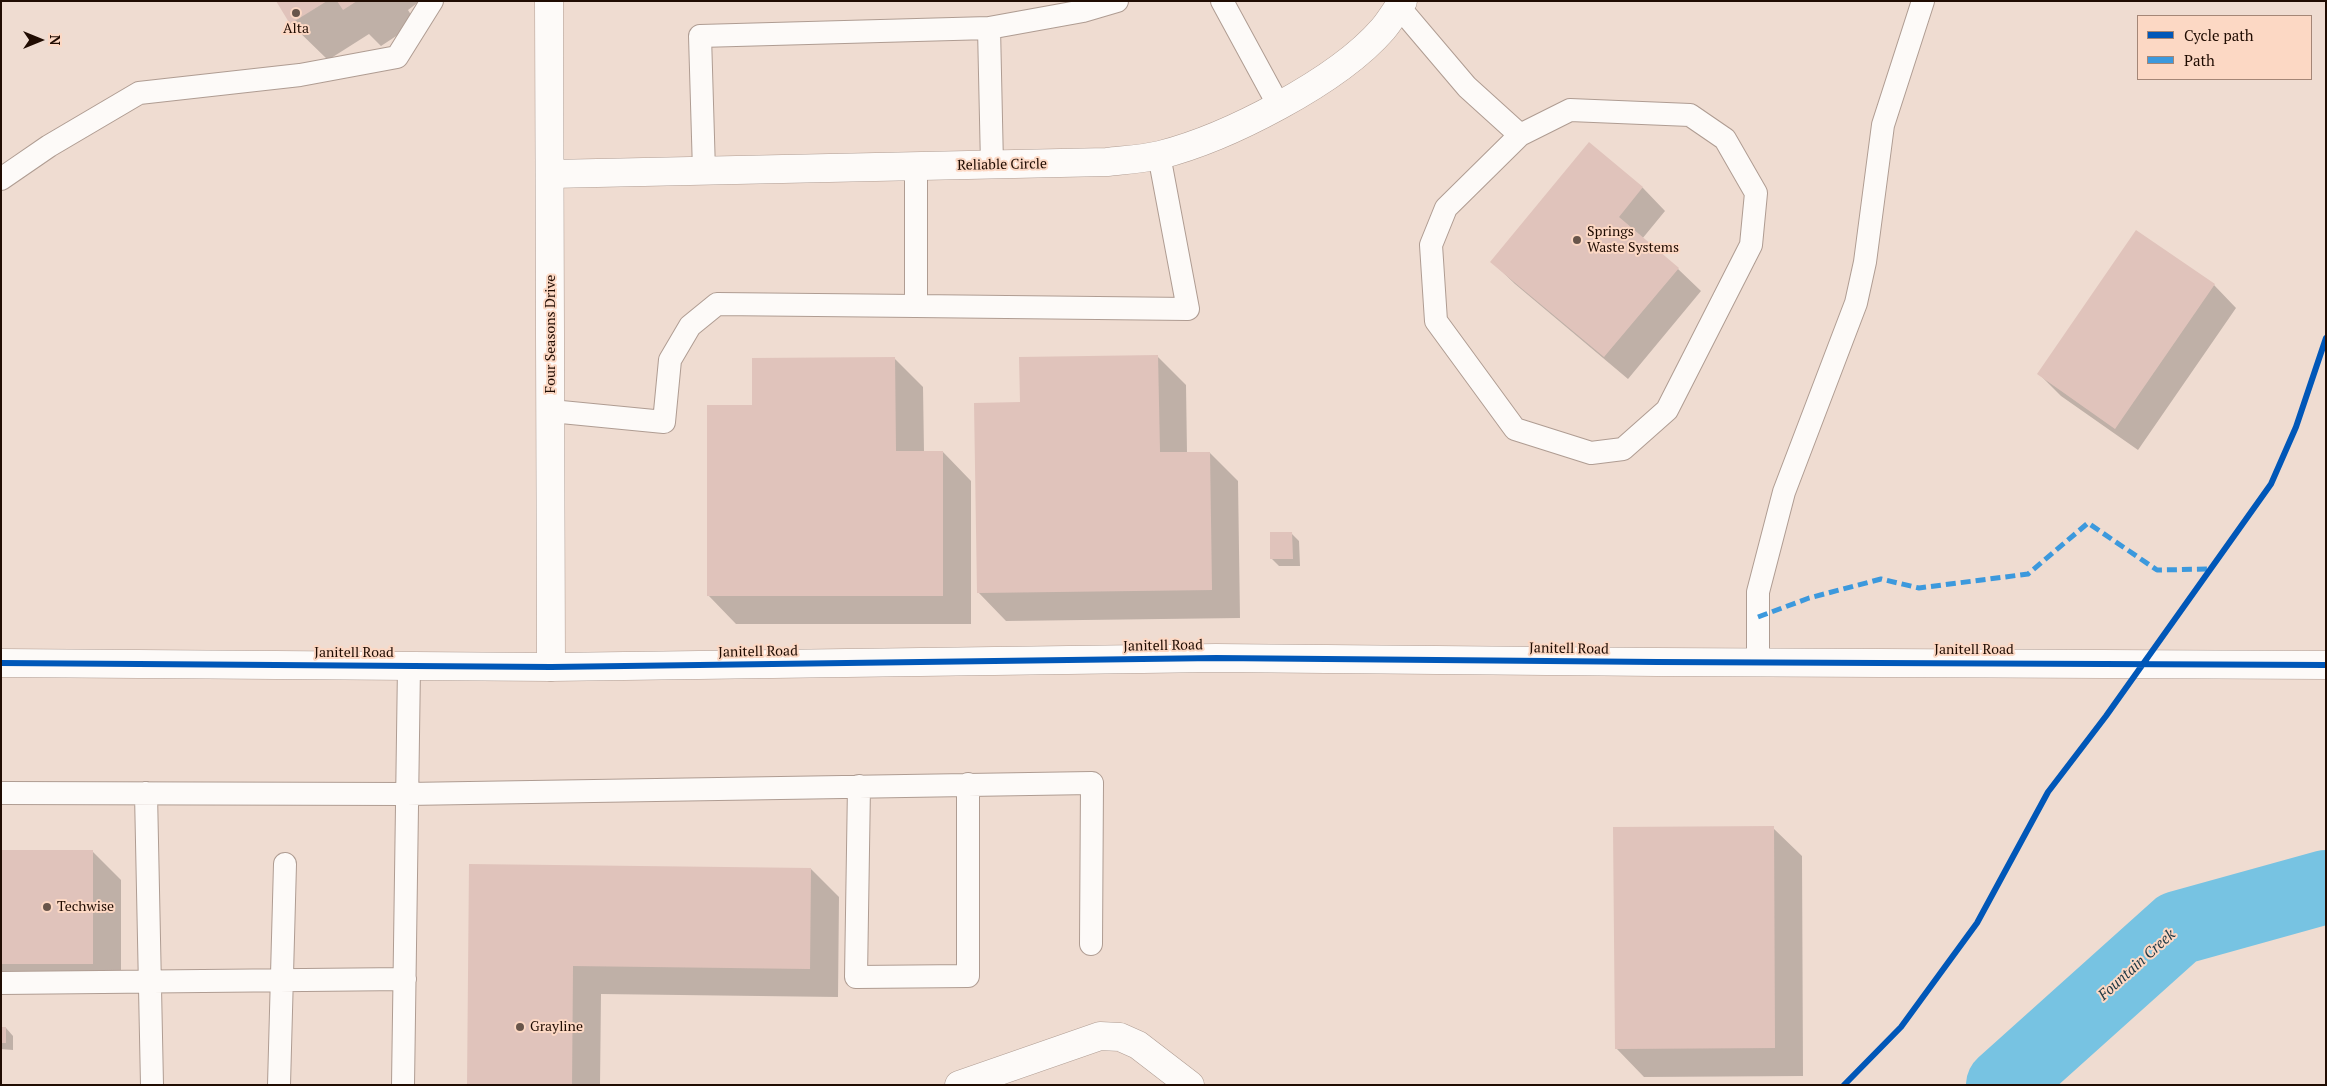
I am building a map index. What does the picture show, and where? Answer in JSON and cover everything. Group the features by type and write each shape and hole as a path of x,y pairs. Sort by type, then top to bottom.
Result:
{"street":[{"name":"Four Seasons Drive","path":"549,1 552,667"},
{"name":"Reliable Circle","path":"551,174 1107,162 1159,155 1214,137 1278,106 1336,71 1382,30 1401,4"},
{"name":"Janitell Road","path":"1,663 552,667 1216,658 2326,664"},
{"path":"959,1085 1100,1036 1120,1036 1138,1044 1190,1085"}],"lane":[{"path":"1,178 49,146 140,93 300,75 397,57 432,1"},
{"path":"704,171 700,36 989,28 1083,11 1117,1"},
{"path":"1222,1 1278,106"},
{"path":"1758,662 1758,592 1784,492 1856,303 1865,262 1883,125 1923,1"},
{"path":"1401,4 1467,87 1520,135"},
{"path":"989,28 992,165"},
{"path":"1570,110 1690,115 1725,139 1756,193 1751,245 1667,410 1623,449 1592,453 1515,429 1436,321 1431,245 1446,208 1520,135 1570,110"},
{"path":"551,411 664,422 670,360 690,326 717,304 1188,309 1159,155"},
{"path":"916,167 916,306"},
{"path":"403,1085 409,666"},
{"path":"1,793 407,794 1092,782 1091,944"},
{"path":"859,786 856,977 968,976 968,784"},
{"path":"146,793 152,1085"},
{"path":"279,1085 285,864"},
{"path":"1,983 405,979"}],"building":[{"name":"Alta","path":"276,1 327,1 290,24"},
{"name":"Alta","path":"337,1 357,1 343,10"},
{"name":"Springs Waste Systems","path":"1589,142 1643,187 1619,217 1679,268 1604,357 1490,262"},
{"path":"2136,230 2215,284 2115,429 2037,374"},
{"path":"1158,355 1160,452 1210,452 1212,590 977,593 974,403 1020,402 1019,357"},
{"path":"895,357 896,451 943,451 943,596 707,596 707,405 752,405 752,358"},
{"path":"1270,532 1292,532 1293,559 1270,559"},
{"path":"1774,826 1775,1048 1615,1049 1613,827"},
{"name":"Techwise","path":"1,850 93,850 93,964 1,964"},
{"name":"Grayline","path":"469,864 811,868 810,969 573,966 572,1085 467,1085"},
{"path":"1,1027 6,1027 6,1043 1,1043"}],"waterway":[{"name":"Fountain Creek","path":"2003,1085 2178,928 2326,887"}],"marked path":[{"path":"1758,617 1809,598 1881,579 1919,588 2028,574 2088,523 2157,570 2211,569"}],"cycle path":[{"path":"1844,1085 1901,1027 1977,923 2048,792 2106,716 2271,484 2296,427 2326,338"},
{"path":"1,663 551,667 1216,658 2326,665"}],"place":[{"name":"Alta","path":"296,13"},
{"name":"Springs Waste Systems","path":"1577,240"},
{"name":"Techwise","path":"47,907"},
{"name":"Grayline","path":"520,1027"}]}
